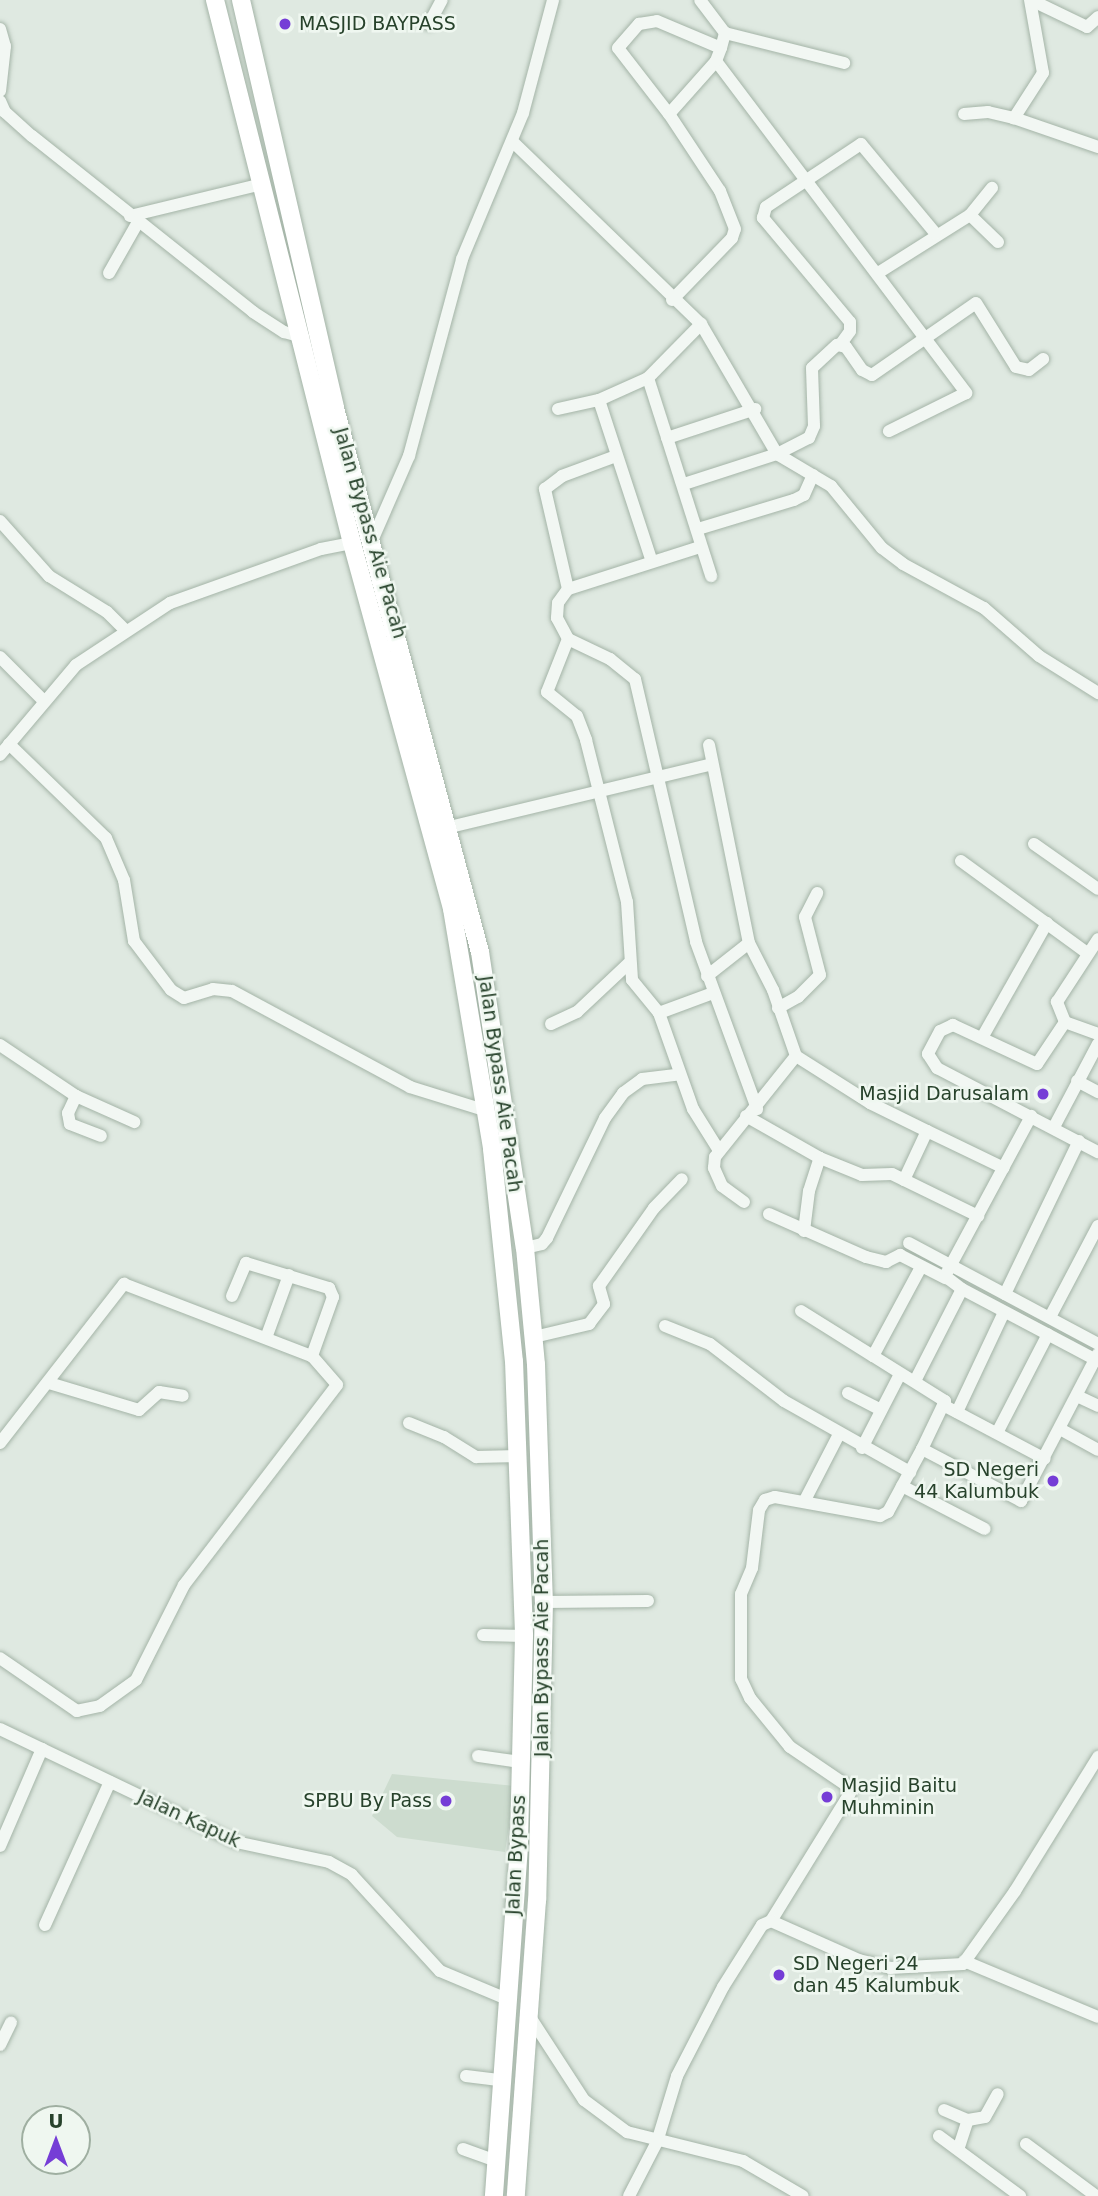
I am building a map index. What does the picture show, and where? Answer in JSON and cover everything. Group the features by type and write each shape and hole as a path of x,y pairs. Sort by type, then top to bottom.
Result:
{"highway":[{"name":"Jalan Bypass","path":"215,0 303,337 352,543 452,908 487,1111 512,1347 519,1456 524,1636 519,1846 494,2196"},
{"name":"Jalan Bypass Aie Pacah","path":"241,0 298,257 371,544 450,827 480,953 525,1248 534,1337 544,1602 542,1749 529,2013 516,2196"},
{"path":"512,1347 534,1337"}],"street":[{"path":"429,24 442,0"},
{"path":"371,544 409,456 462,259 512,141 553,0"},
{"path":"700,0 724,33 844,63"},
{"path":"1031,0 1087,27 1098,17"},
{"path":"1014,118 1043,73 1031,0"},
{"path":"672,300 732,238 735,229 720,191 669,114 620,54 621,39 639,24 657,21 721,48"},
{"path":"0,29 5,46 0,91"},
{"path":"669,114 716,61 724,33"},
{"path":"716,61 807,178 966,393 889,431"},
{"path":"0,101 5,112 32,136 134,219 261,317 284,332 303,337"},
{"path":"964,114 988,112 1014,118 1098,147"},
{"path":"512,141 672,300 701,324 755,409 777,454 831,486 888,553 984,608 1040,656 1098,693"},
{"path":"684,484 777,454 812,434 812,368 840,345 850,331 850,322 763,218 766,207 861,144 936,234"},
{"path":"109,273 134,219 262,184"},
{"path":"878,273 970,215 992,188"},
{"path":"970,215 998,242"},
{"path":"840,345 872,375 975,303 1016,367 1029,370 1043,359"},
{"path":"558,409 599,400 648,378 701,324"},
{"path":"648,378 684,484 711,576"},
{"path":"599,400 651,559"},
{"path":"667,438 755,409"},
{"path":"568,589 545,489 562,477 616,456"},
{"path":"698,529 794,500 804,495 813,475"},
{"path":"0,522 49,576 107,612 126,631"},
{"path":"0,755 43,700 76,665 170,603 320,549 352,543"},
{"path":"701,547 651,559 568,589 558,603 557,618 568,639 610,659 635,679 708,976 751,1112 820,1157 862,1175 887,1173 978,1216"},
{"path":"568,639 547,692 577,716 601,791 632,931 629,963 632,980 659,1013 702,1128 718,1149 717,1177 744,1202"},
{"path":"0,657 43,700"},
{"path":"9,744 106,838 124,880 134,941 171,990 184,998 213,989 232,991 410,1087 487,1111"},
{"path":"709,744 749,943 796,1056 870,1103 1004,1168"},
{"path":"450,827 712,764"},
{"path":"1034,844 1098,889"},
{"path":"961,860 1086,953"},
{"path":"778,1008 798,997 820,975 804,917 817,893"},
{"path":"983,1036 1047,923"},
{"path":"1098,939 1086,953 1057,1002 1065,1022 1098,1034"},
{"path":"708,976 749,943"},
{"path":"551,1024 577,1012 629,963"},
{"path":"659,1013 713,993"},
{"path":"1065,1022 1037,1064 961,1026 947,1026 930,1044 932,1064 1054,1126 1098,1152"},
{"path":"1054,1126 1098,1044"},
{"path":"0,1045 76,1096 134,1122"},
{"path":"718,1149 796,1056"},
{"path":"525,1248 542,1244 547,1237 599,1130 623,1093 642,1079 680,1074"},
{"path":"1077,1081 1098,1093"},
{"path":"76,1096 68,1113 70,1124 101,1136"},
{"path":"948,1272 1031,1116"},
{"path":"904,1180 927,1131"},
{"path":"1005,1294 1079,1141"},
{"path":"804,1231 808,1191 820,1157"},
{"path":"534,1337 589,1324 604,1304 598,1286 654,1208 682,1179"},
{"path":"769,1214 866,1257 886,1262 900,1255 921,1267 948,1272 1005,1294 1098,1344"},
{"path":"1050,1317 1098,1226"},
{"path":"909,1243 948,1272 962,1289 1097,1358 1045,1459 1019,1502 922,1449"},
{"path":"232,1296 246,1263 329,1288 333,1294 312,1356"},
{"path":"873,1356 921,1267"},
{"path":"267,1338 289,1275"},
{"path":"0,1658 77,1711 100,1706 136,1680 184,1585 337,1390 335,1381 312,1356 124,1284 49,1383 2,1434"},
{"path":"915,1381 962,1289"},
{"path":"629,2196 657,2142 677,2076 746,1948 771,1921 850,1793 846,1785 790,1747 756,1707 741,1679 741,1594 752,1568 759,1510 765,1500 775,1497 880,1516 888,1512 943,1405 943,1398 801,1311"},
{"path":"957,1412 1004,1312"},
{"path":"665,1326 710,1344 779,1398 838,1436 910,1472"},
{"path":"997,1433 1048,1335"},
{"path":"862,1448 900,1374"},
{"path":"49,1383 139,1410 159,1392 183,1396"},
{"path":"848,1393 881,1410"},
{"path":"1077,1396 1098,1406"},
{"path":"943,1405 1045,1459"},
{"path":"409,1423 444,1437 476,1457 519,1456"},
{"path":"1060,1429 1098,1450"},
{"path":"804,1502 838,1436"},
{"path":"902,1486 985,1529"},
{"path":"544,1602 648,1601"},
{"path":"483,1635 524,1636"},
{"name":"Jalan Kapuk","path":"0,1729 236,1843 308,1856 352,1875 440,1971 507,1998"},
{"path":"1,1840 42,1749"},
{"path":"478,1756 520,1762"},
{"path":"771,1921 859,1960 890,1968 957,1966 964,1961 1015,1891 1098,1757"},
{"path":"45,1925 110,1782"},
{"path":"964,1961 1098,2017"},
{"path":"529,2013 535,2031 583,2101 627,2132 657,2142 743,2161 803,2196"},
{"path":"0,2046 12,2022"},
{"path":"466,2076 501,2080"},
{"path":"944,2110 968,2120 985,2117 998,2094"},
{"path":"959,2147 968,2120"},
{"path":"939,2136 959,2147 1020,2196"},
{"path":"1026,2144 1096,2196"},
{"path":"463,2149 496,2161"}],"shaded area":[{"name":"SPBU By Pass","path":"392,1774 515,1786 505,1852 397,1837 372,1816"}],"place":[{"name":"MASJID BAYPASS","path":"285,24"},
{"name":"Masjid Darusalam","path":"1043,1094"},
{"name":"SD Negeri 44 Kalumbuk","path":"1053,1481"},
{"name":"Masjid Baitu Muhminin","path":"827,1797"},
{"name":"SPBU By Pass","path":"446,1801"},
{"name":"SD Negeri 24 dan 45 Kalumbuk","path":"779,1975"}]}
